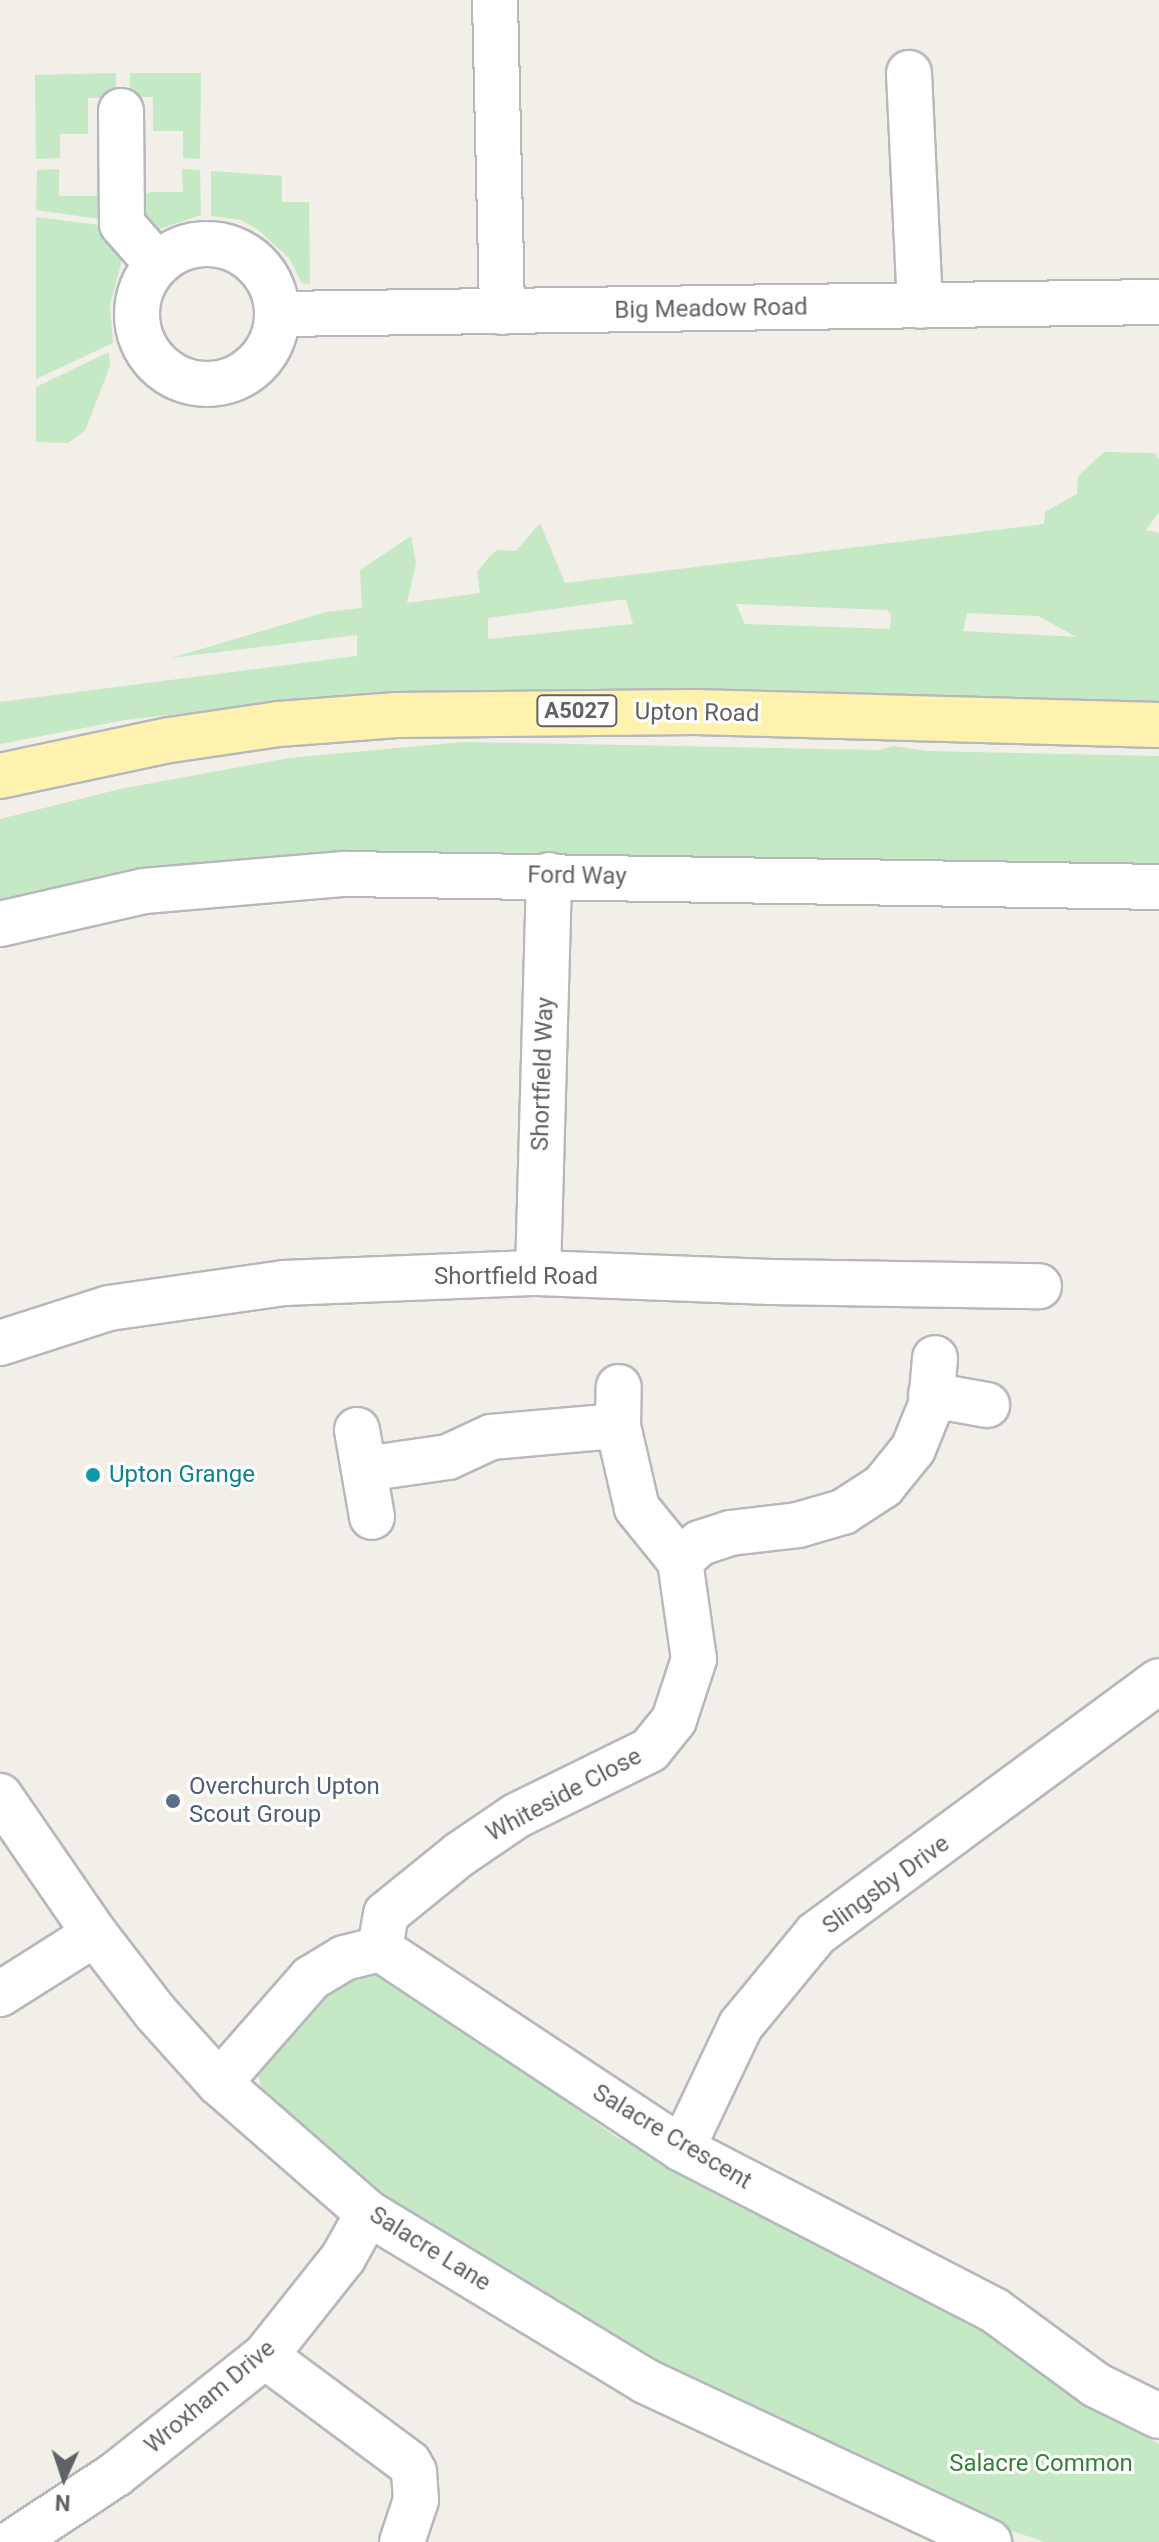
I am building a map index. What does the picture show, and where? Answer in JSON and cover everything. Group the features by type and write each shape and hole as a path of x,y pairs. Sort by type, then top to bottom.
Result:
{"main road":[{"name":"Upton Road","path":"0,776 170,740 279,724 397,715 695,712 1159,725"}],"street":[{"path":"495,0 502,312"},
{"path":"909,73 920,306"},
{"path":"121,111 122,224 157,264"},
{"path":"207,243 235,249 257,264 271,284 278,314 273,341 257,364 237,379 207,385 179,380 156,364 142,342 136,314 142,286 157,264 178,249 207,243"},
{"name":"Big Meadow Road","path":"278,314 1159,302"},
{"name":"Ford Way","path":"0,924 144,891 344,874 1159,887"},
{"name":"Shortfield Way","path":"538,1273 549,875"},
{"name":"Shortfield Road","path":"0,1343 109,1308 284,1283 538,1273 739,1282 1039,1286"},
{"path":"372,1517 361,1450 448,1457 491,1437 618,1407 637,1508 680,1561 700,1543 730,1533 798,1525 843,1512 883,1486 913,1449 933,1377 987,1405"},
{"name":"Whiteside Close","path":"380,1949 386,1914 460,1854 516,1816 650,1750 674,1720 694,1659 680,1561"},
{"name":"Slingsby Drive","path":"682,2149 741,2025 816,1934 1159,1681"},
{"name":"Salacre Lane","path":"0,1796 95,1934 155,2012 219,2083 368,2213 645,2381 968,2538"},
{"path":"0,1994 95,1934"},
{"path":"219,2083 311,1978 344,1958 380,1949"},
{"name":"Salacre Crescent","path":"380,1949 682,2149 994,2310 1096,2385 1159,2416"},
{"name":"Wroxham Drive","path":"13,2542 116,2474 265,2356 343,2258 368,2213"},
{"path":"265,2356 409,2463 414,2472 416,2500 402,2542"}],"green space":[{"path":"116,73 116,98 88,98 88,134 60,134 60,158 36,159 35,75"},
{"path":"130,73 201,73 200,159 183,158 183,131 153,131 153,97 130,97"},
{"path":"59,169 59,196 100,196 106,220 36,210 37,170"},
{"path":"182,169 200,170 201,215 151,232 137,200 150,192 183,192"},
{"path":"211,171 282,176 282,202 309,202 310,284 302,283 289,258 257,229 241,220 211,216"},
{"path":"36,217 108,226 122,260 110,305 113,343 36,379"},
{"path":"109,352 110,366 85,431 68,443 36,442 36,387"},
{"path":"1104,452 1155,453 1159,460 1159,512 1146,530 1159,533 1159,707 386,700 220,709 125,720 0,744 0,702 357,656 357,635 171,658 326,612 362,608 360,570 411,536 416,563 407,603 480,593 477,572 489,557 497,550 516,551 540,523 565,583 1044,524 1045,512 1077,494 1078,476","holes":["626,600 633,624 488,639 488,618","736,604 887,610 891,615 890,629 745,624","967,613 1038,616 1077,637 963,631"]},
{"path":"463,742 880,750 893,746 927,751 1159,756 1159,878 667,867 0,913 0,819 120,789 289,758"},
{"name":"Salacre Common","path":"382,1971 615,2136 991,2333 1099,2408 1159,2444 1159,2542 1045,2542 943,2508 648,2365 386,2212 267,2108 257,2071 295,2017 357,1973"}],"place":[{"name":"Upton Grange","path":"93,1475"},
{"name":"Overchurch Upton Scout Group","path":"173,1801"}]}
